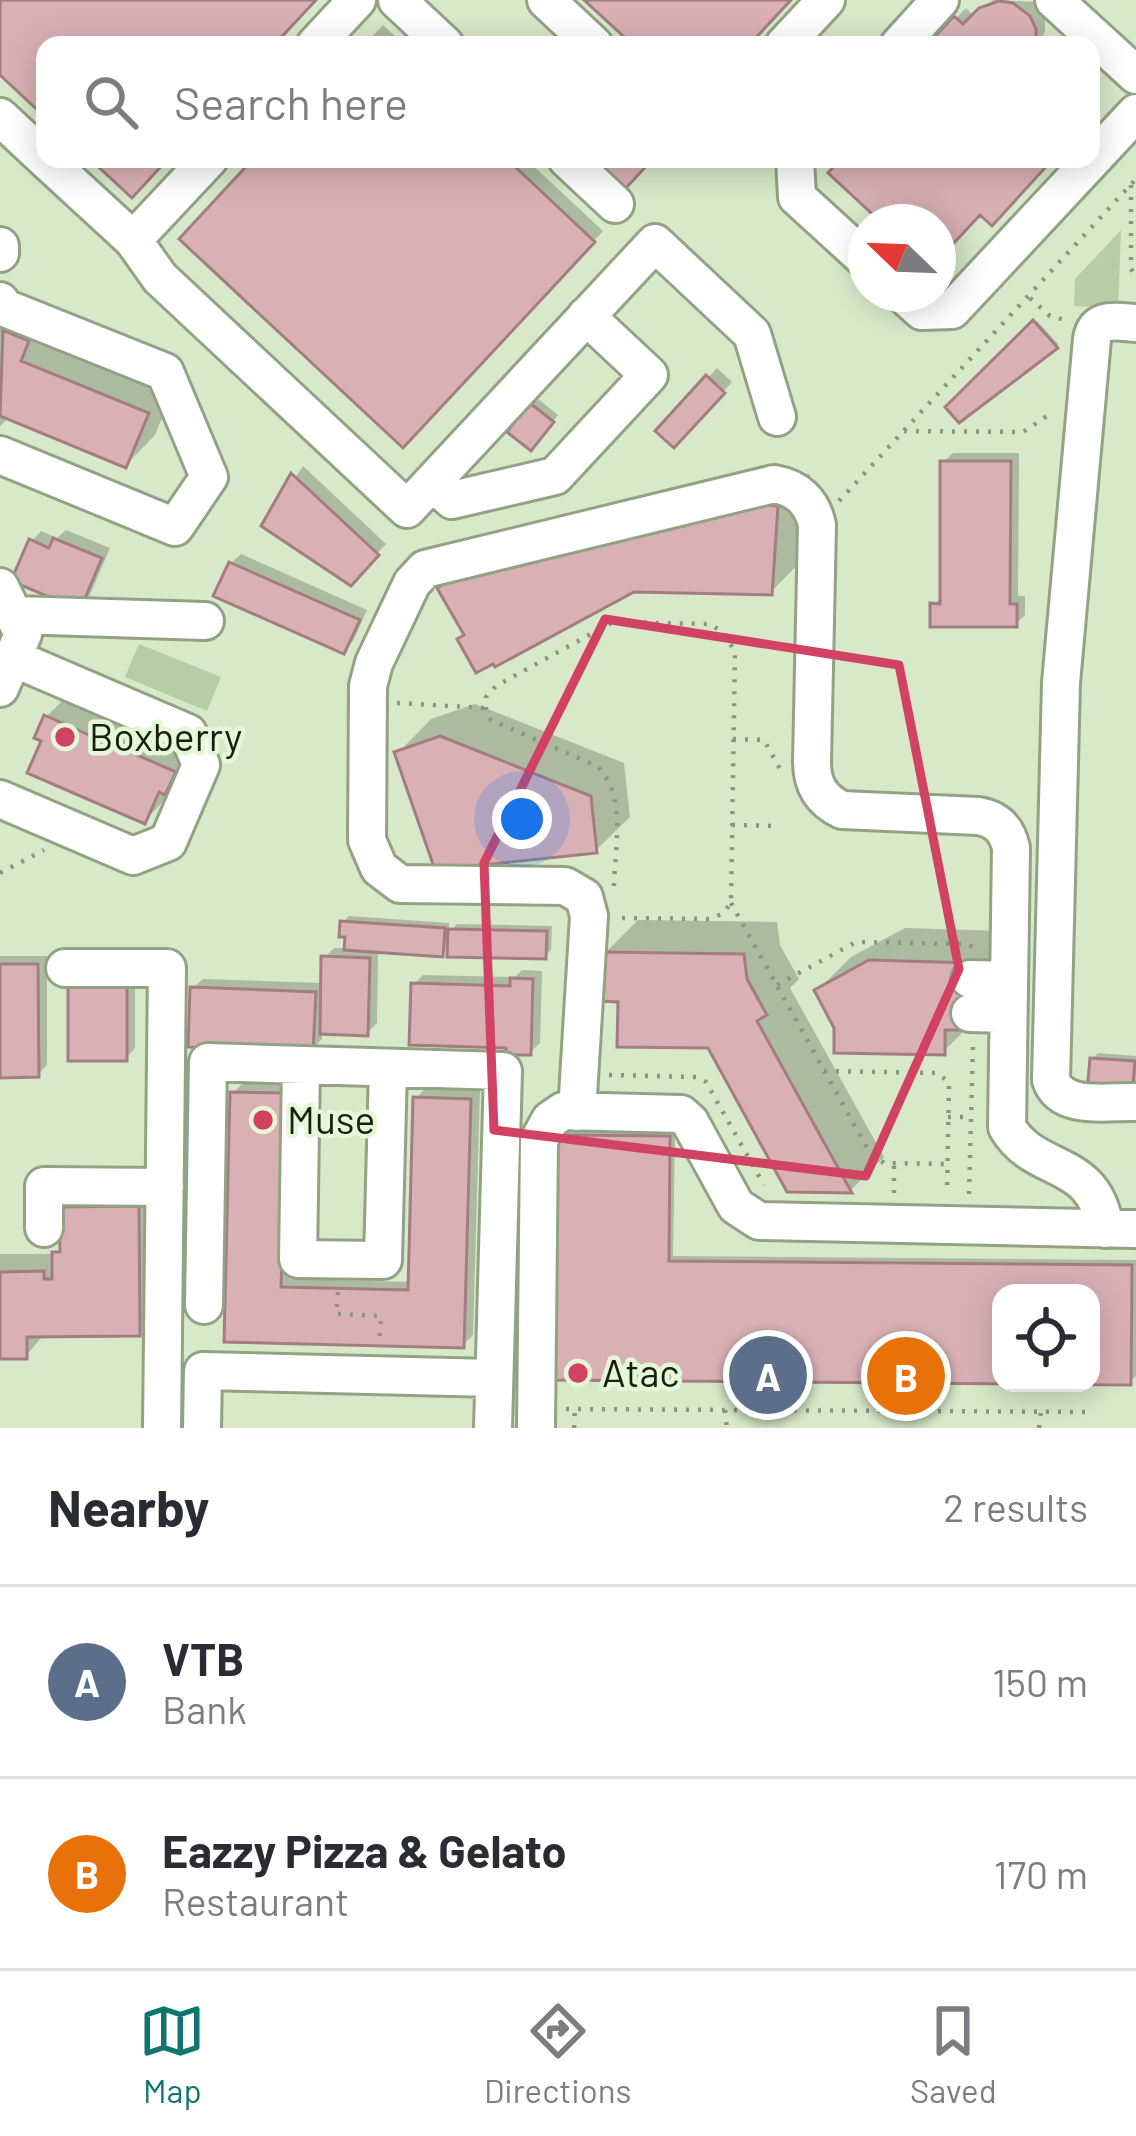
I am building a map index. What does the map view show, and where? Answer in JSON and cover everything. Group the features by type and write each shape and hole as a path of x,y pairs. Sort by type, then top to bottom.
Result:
{"lane":[{"path":"323,36 357,0"},
{"path":"397,0 435,36"},
{"path":"546,0 584,36"},
{"path":"792,36 826,0"},
{"path":"907,36 940,0"},
{"path":"1054,0 1093,36"},
{"path":"1100,42 1136,75"},
{"path":"1100,152 1136,113"},
{"path":"0,117 36,151"},
{"path":"55,168 133,240 160,278 406,509 655,243 752,334 777,418"},
{"path":"133,240 201,168"},
{"path":"577,168 615,204"},
{"path":"795,168 797,196 848,243"},
{"path":"956,306 1085,168"},
{"path":"0,301 5,308 165,372 209,477 175,527 0,455"},
{"path":"432,482 452,500 555,476 649,375 586,316"},
{"path":"1136,323 1103,322 1092,339 1061,683 1053,1087 1069,1100 1136,1102"},
{"path":"577,1112 589,916 584,897 565,886 400,884 387,876 367,840 371,670 412,583 433,566 774,484 802,496 817,525 812,762 816,786 842,810 987,817 1009,836 1011,874 984,994 1007,1127 1022,1144 1088,1184 1120,1229"},
{"path":"8,601 206,622"},
{"path":"0,800 133,856 168,842 201,766 188,733 6,673 23,634 8,601"},
{"path":"1011,874 1056,875"},
{"path":"65,968 167,968 163,1428"},
{"path":"204,1305 208,1062 503,1070 493,1428"},
{"path":"302,1065 298,1259 383,1260 388,1068"},
{"path":"536,1418 539,1140 556,1115 681,1114 690,1122 736,1206 759,1221 1120,1229"},
{"path":"44,1228 44,1186 165,1187"},
{"path":"202,1428 203,1371 494,1378"}],"path":[{"path":"1133,182 1130,269 1136,276"},
{"path":"817,525 1133,182"},
{"path":"1028,296 1053,318 1076,321"},
{"path":"904,431 1023,432 1052,414 1057,405"},
{"path":"614,895 616,802 610,781 597,766 498,724 485,708 486,697 496,686 613,622 700,622 724,633 735,652 731,903 870,1153 895,1163 947,1164"},
{"path":"368,701 485,708"},
{"path":"734,739 764,740 783,776"},
{"path":"732,825 776,826"},
{"path":"614,917 710,919 731,903"},
{"path":"777,985 860,941 968,944 984,994 965,1200"},
{"path":"824,1071 942,1074 950,1082 946,1193 954,1200"},
{"path":"948,1117 971,1118"},
{"path":"894,1198 895,1163"},
{"path":"338,1289 336,1314 381,1316 379,1346"},
{"path":"574,1409 574,1428"},
{"path":"536,1418 574,1409 1088,1412"},
{"path":"725,1410 727,1428"},
{"path":"1039,1428 1041,1412"}],"highlighted area":[{"path":"605,619 899,665 959,969 866,1176 494,1130 484,863"}],"green space":[{"path":"1121,230 1118,308 1074,306 1075,279"},
{"path":"139,644 221,677 207,711 125,677"}],"building":[{"path":"0,0 316,0 282,36 36,36 36,109 0,75"},
{"path":"584,0 791,0 757,36 623,36"},
{"path":"999,1 1013,3 1030,16 1036,36 935,36 954,16 963,24 979,8"},
{"path":"100,168 160,168 132,198"},
{"path":"245,168 517,168 595,242 403,448 179,239"},
{"path":"602,168 644,168 624,190"},
{"path":"832,168 1045,168 992,226 980,215 956,241 956,204 862,204 828,173"},
{"path":"1033,320 1058,348 959,423 945,407"},
{"path":"3,330 29,341 21,361 149,413 126,468 0,416"},
{"path":"706,375 725,393 674,448 655,431"},
{"path":"530,403 554,422 531,451 507,432 516,409 521,413"},
{"path":"940,461 1011,461 1010,604 1017,604 1017,627 930,627 930,603 940,604"},
{"path":"291,473 379,555 351,586 261,526"},
{"path":"756,505 778,506 772,595 634,592 476,673 457,639 464,635 437,588 454,579"},
{"path":"53,538 102,558 80,610 11,581 29,539 49,548"},
{"path":"229,562 360,620 344,654 213,596"},
{"path":"44,715 96,738 98,732 125,744 123,749 176,772 165,795 159,792 145,824 27,773 41,741 34,738"},
{"path":"440,736 591,796 597,853 435,870 394,752"},
{"path":"340,921 445,928 443,957 344,950"},
{"path":"448,929 547,931 546,959 447,957"},
{"path":"602,952 744,954 747,979 767,1015 757,1021 852,1193 787,1192 708,1048 617,1047 618,1002 601,1001"},
{"path":"321,956 370,958 368,1036 320,1034"},
{"path":"869,960 971,963 969,1030 945,1030 945,1055 834,1053 834,1028 814,990"},
{"path":"0,964 38,964 39,1077 0,1078"},
{"path":"510,978 533,979 531,1055 506,1055 506,1048 409,1045 411,983 510,986"},
{"path":"127,984 127,1061 68,1061 68,985"},
{"path":"190,987 316,992 313,1052 188,1047"},
{"path":"1090,1058 1135,1061 1132,1095 1087,1092"},
{"path":"230,1092 287,1093 281,1287 408,1290 413,1097 471,1099 464,1348 224,1342"},
{"path":"551,1135 670,1136 669,1261 1132,1265 1131,1385 1100,1385 1100,1284 992,1284 992,1384 548,1380"},
{"path":"139,1206 140,1336 27,1337 27,1359 0,1359 0,1272 44,1271 44,1279 52,1279 52,1252 60,1252 59,1207"}],"place":[{"name":"Boxberry","path":"65,737"},
{"name":"Muse","path":"263,1120"},
{"name":"Atac","path":"578,1373"},
{"name":"VTB","path":"768,1375"},
{"name":"Eazzy Pizza & Gelato","path":"906,1376"}]}
